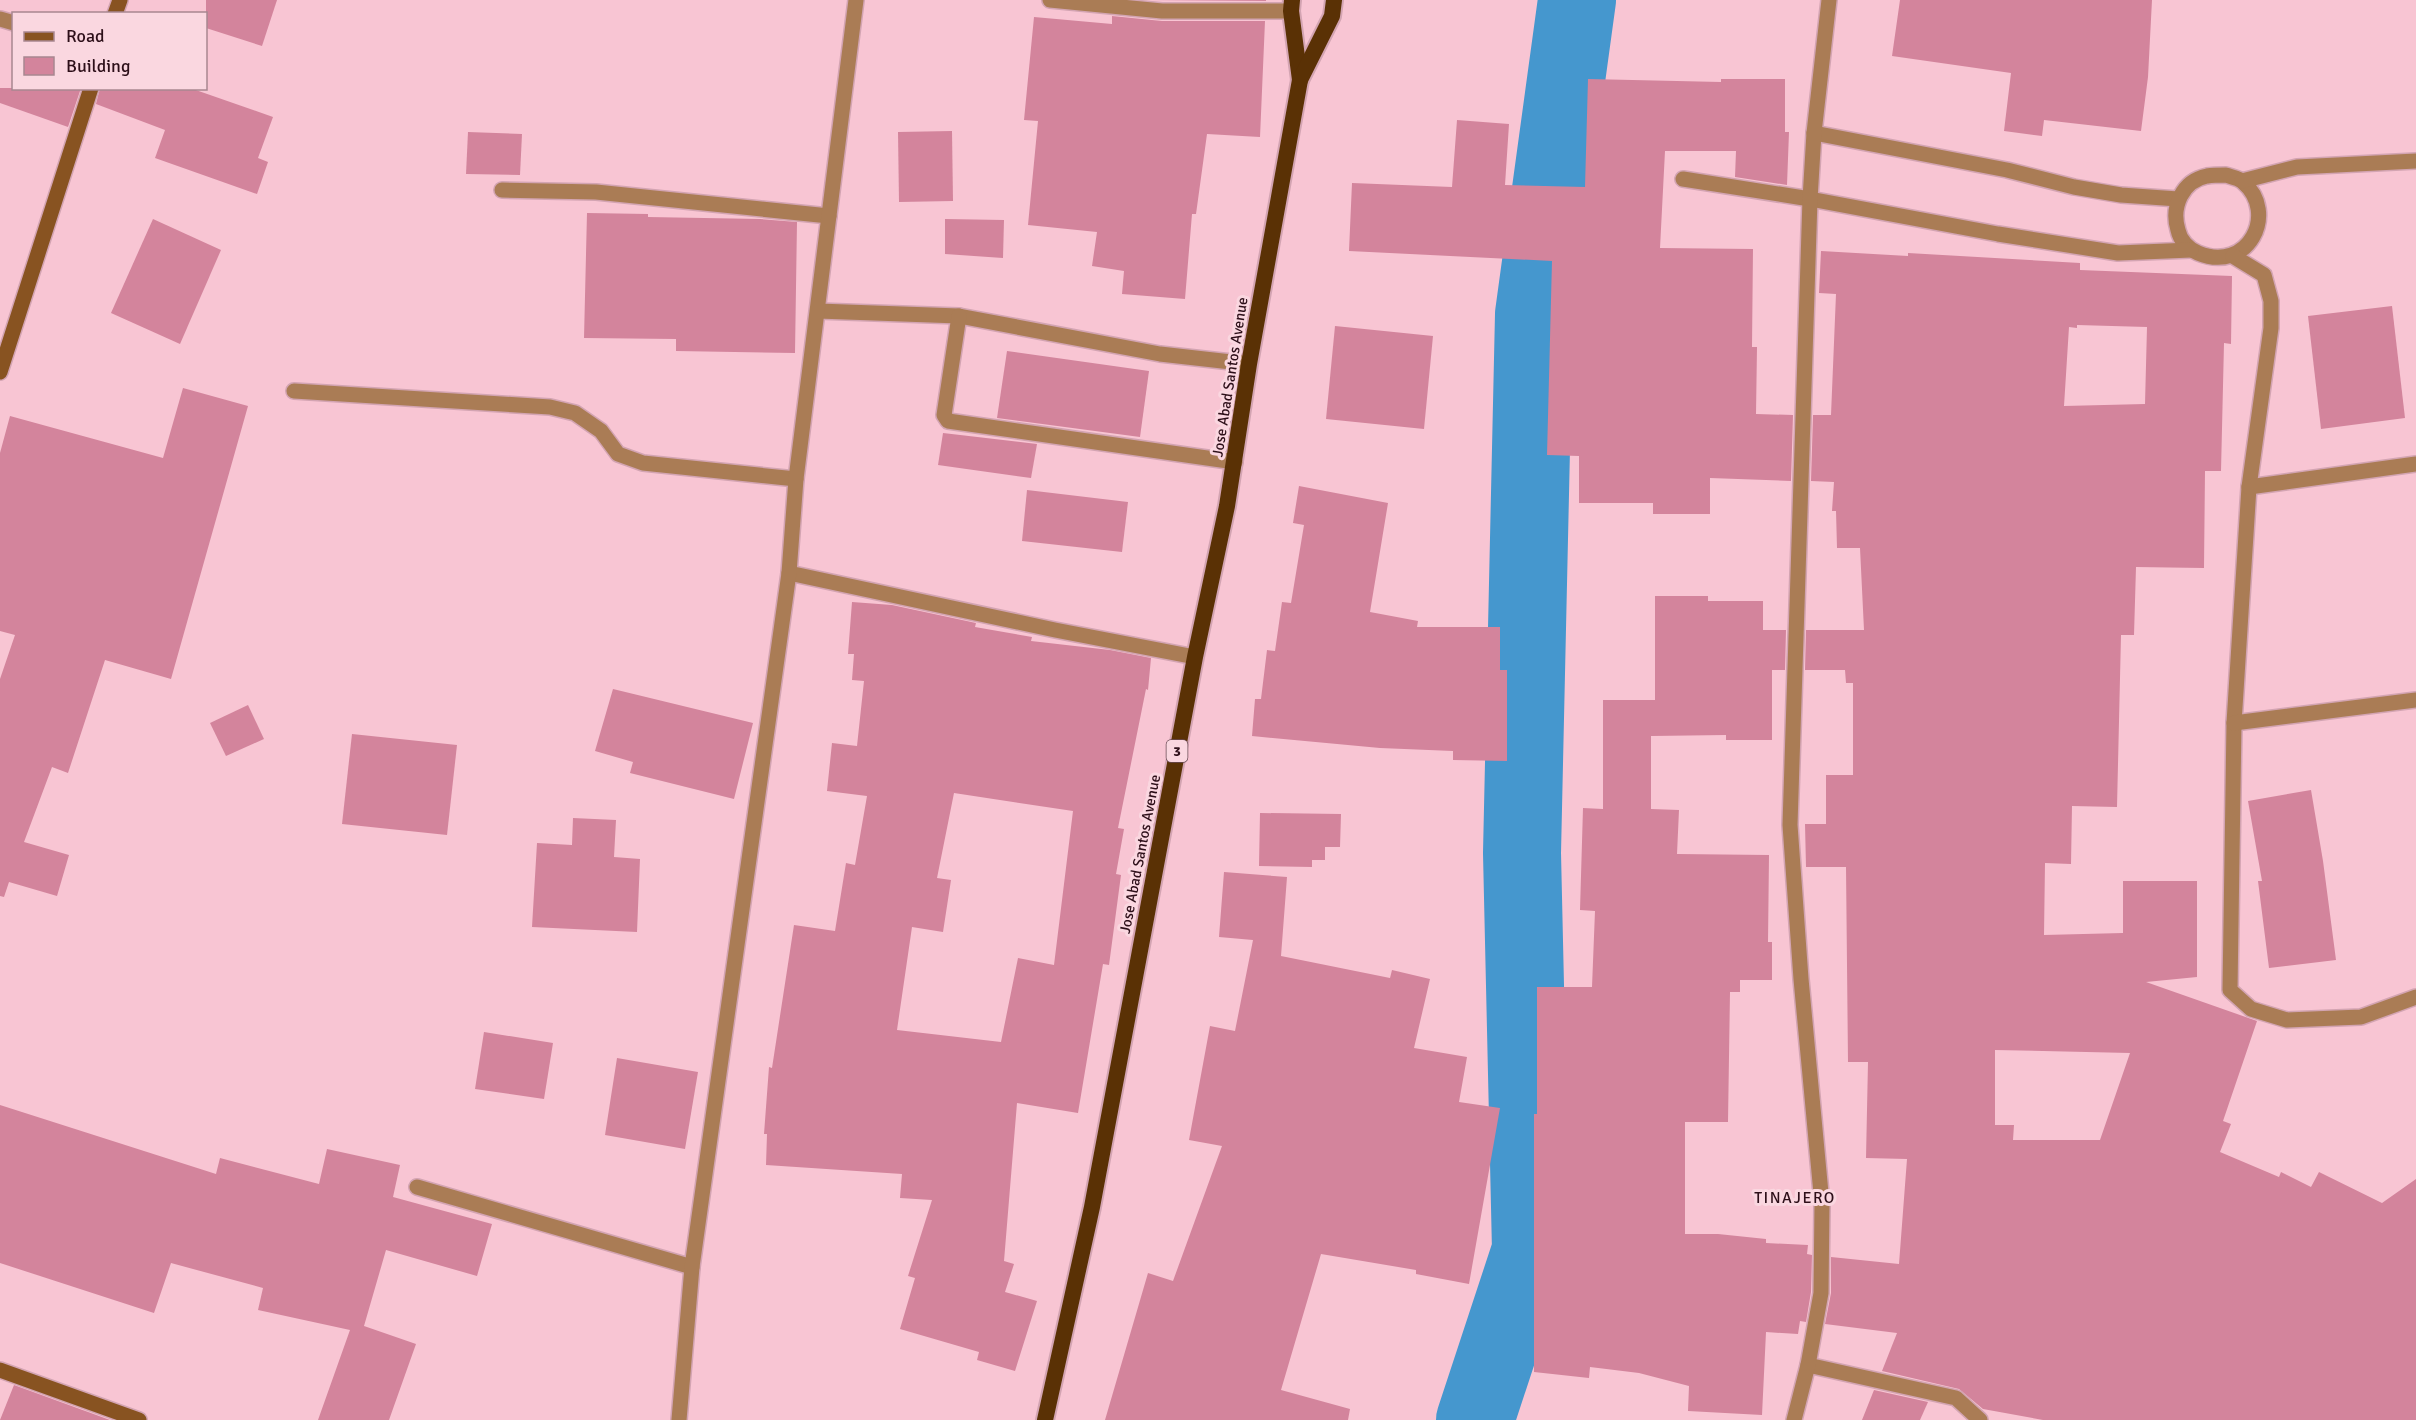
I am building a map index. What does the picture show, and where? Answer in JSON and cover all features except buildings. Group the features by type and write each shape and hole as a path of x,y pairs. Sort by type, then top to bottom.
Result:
{"highway":[{"name":"Jose Abad Santos Avenue","path":"1045,1420 1092,1207 1195,657 1235,462 1248,364 1300,80 1332,16 1334,0"},
{"name":"Jose Abad Santos Avenue","path":"1292,5 1300,80"}],"main road":[{"path":"0,372 89,90"},
{"path":"0,1370 139,1420"}],"street":[{"path":"679,1420 692,1267 789,573 796,479 856,0"},
{"path":"1050,0 1162,11 1292,5"},
{"path":"1794,1420 1808,1365 1821,1293 1822,1204 1801,979 1790,825 1810,199 1814,133 1829,0"},
{"path":"1814,133 2007,170 2074,187 2121,195 2178,199"},
{"path":"2242,181 2297,167 2416,161"},
{"path":"2226,175 2242,181 2256,200 2259,222 2251,242 2233,256 2211,259 2191,250 2179,236 2174,218 2178,199 2190,184 2206,176 2226,175"},
{"path":"1683,179 2118,253 2191,250"},
{"path":"502,190 596,192 829,216"},
{"path":"2233,256 2264,275 2271,302 2271,328 2249,487 2234,723 2230,990 2251,1010 2287,1020 2361,1017 2416,997"},
{"path":"818,311 959,316 1160,354 1248,364"},
{"path":"959,316 944,415 948,421 1235,462"},
{"path":"294,391 550,407 575,413 601,431 618,454 643,464 796,479"},
{"path":"2249,487 2416,464"},
{"path":"789,573 1055,630 1195,657"},
{"path":"2234,723 2416,700"},
{"path":"417,1186 692,1267"},
{"path":"1808,1365 1956,1398 1980,1420"}],"waterway":[{"path":"1475,1420 1531,1250 1522,853 1534,314 1577,0"}],"district":[{"name":"TINAJERO","path":"1795,1197"}]}
